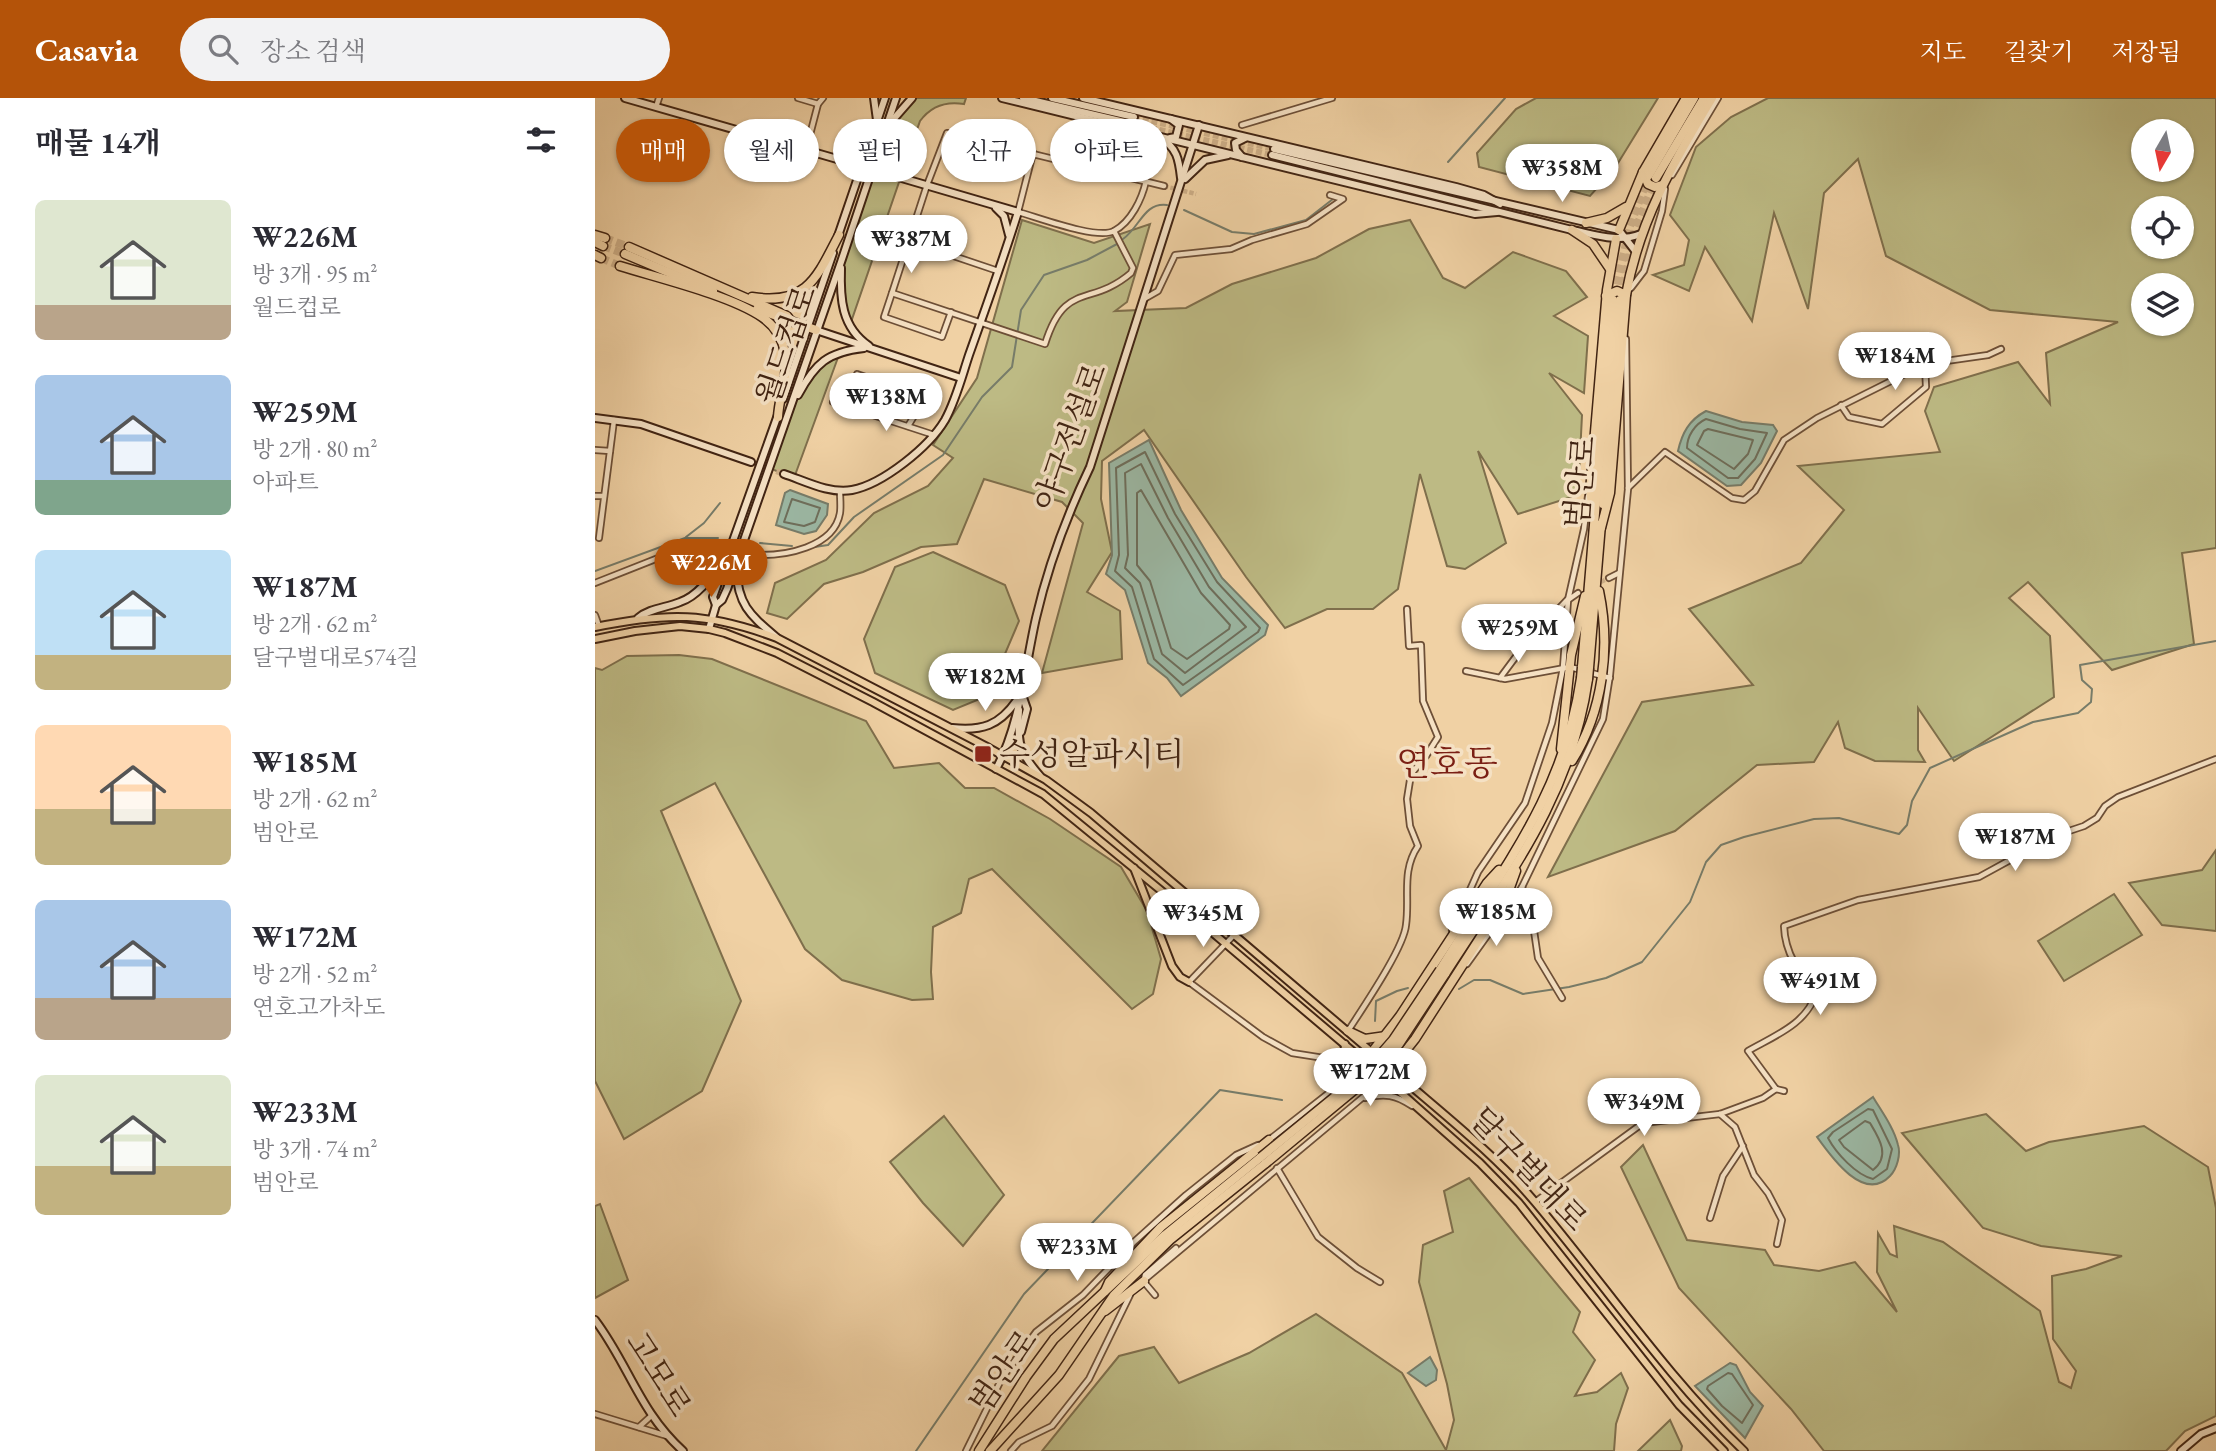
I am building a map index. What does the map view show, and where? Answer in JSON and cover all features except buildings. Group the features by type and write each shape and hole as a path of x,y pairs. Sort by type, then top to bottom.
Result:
{"highway":[{"path":"1598,526 1590,491 1594,443 1617,298 1636,252 1653,178 1686,98"},
{"path":"1653,178 1694,98"},
{"path":"1653,178 1704,98"},
{"path":"1586,223 1607,218 1628,205 1653,178 1712,98"},
{"path":"1610,270 1628,205"},
{"path":"1572,230 1593,244 1610,270 1617,298 1610,493 1598,526"},
{"path":"595,235 601,242"},
{"path":"741,295 776,299 802,291 814,281 839,235"},
{"path":"790,320 785,321 627,250 741,295 812,329"},
{"path":"620,266 719,298 755,313 768,322 778,334 786,357 778,416"},
{"name":"범안로","path":"1562,771 1581,720 1617,298"},
{"path":"1562,771 1566,667 1580,610 1593,582"},
{"path":"1263,1160 1365,1072 1397,1034 1443,972 1520,851 1562,771 1590,725 1606,677 1603,608 1593,582"},
{"path":"1364,1060 1386,1036 1487,883 1520,851"},
{"path":"1391,1069 1407,1050 1507,896 1520,851"},
{"path":"1349,1031 1365,1039 1386,1036"},
{"path":"1407,1050 1406,1063 1412,1087"},
{"path":"1104,1293 1109,1282 1161,1227 1269,1140"},
{"name":"범안로","path":"979,1451 1054,1339 1165,1235 1263,1160"},
{"name":"범안로","path":"990,1451 1059,1375 1114,1294 1170,1240 1263,1160"},
{"path":"1097,1317 1144,1281"}],"main road":[{"path":"625,98 724,126"},
{"path":"874,98 876,119"},
{"name":"월드컵로","path":"879,119 885,98"},
{"name":"월드컵로","path":"889,119 896,98"},
{"path":"893,119 912,98"},
{"path":"1002,98 1088,119"},
{"path":"1023,98 1133,121 1052,98"},
{"path":"1083,98 1456,187 1484,195 1500,204"},
{"path":"1168,138 1176,137 1179,132 1179,125 1171,118"},
{"name":"야구전설로","path":"996,769 1003,756 1021,694 1037,617 1066,517 1090,467 1199,125"},
{"path":"1243,158 1236,150 1235,143 1247,137"},
{"path":"1168,138 1475,214 1497,212"},
{"path":"1167,142 1177,153 1182,184"},
{"path":"1618,235 1572,230 1497,212 1273,152 1586,223 1618,235 1628,239 1636,252"},
{"path":"1182,184 1195,167 1205,160 1235,155"},
{"name":"월드컵로","path":"709,629 716,605 722,600 727,589 789,412 839,235 858,182"},
{"name":"월드컵로","path":"716,605 713,597 719,577 778,416 841,262 868,182"},
{"path":"785,474 840,491 864,486 917,451 934,435 951,407 1018,212 916,182"},
{"path":"992,204 1004,216 1009,241"},
{"path":"1628,239 1641,234"},
{"path":"841,262 842,310 854,332 873,349"},
{"path":"812,329 961,378"},
{"path":"789,412 810,371 821,362 846,351 873,349"},
{"path":"595,418 641,424 751,462"},
{"path":"638,618 646,611 684,601 702,587 727,555"},
{"path":"736,560 737,590 744,608 777,638"},
{"path":"719,577 722,591 727,589"},
{"name":"달구벌대로","path":"597,626 638,618 679,615 712,619 777,638 1003,756 1042,778 1091,813 1235,933 1489,1155 1535,1202 1700,1409 1744,1451"},
{"name":"달구벌대로","path":"595,639 680,626 709,629 777,653 1043,794 1436,1122 1519,1203 1679,1405 1724,1451"},
{"path":"950,728 971,730 991,726 1003,718 1021,694"},
{"path":"1021,694 1018,740 1023,756 1042,778"},
{"path":"1133,867 1172,966 1180,977 1189,982"},
{"path":"1339,1085 1345,1044"},
{"name":"고모로","path":"595,1320 612,1343 650,1417 683,1451"},
{"path":"2181,1451 2214,1430"}],"street":[{"path":"656,107 659,98"},
{"path":"797,98 818,104"},
{"path":"814,119 818,104 823,98"},
{"path":"1242,125 1332,98"},
{"path":"1445,992 1502,918 1522,887 1603,719 1628,489 1626,333 1631,288 1644,271 1662,211 1663,193 1718,98"},
{"path":"941,149 884,317 942,337 951,312"},
{"path":"1026,182 1018,212 1099,234 1114,231 1131,214 1146,182"},
{"path":"1150,182 1164,186"},
{"path":"1143,299 1158,291 1175,256 1231,249 1307,224 1343,200 1330,195"},
{"path":"892,293 1045,344 1052,322 1067,303 1100,291 1131,273 1133,268 1114,231"},
{"path":"909,242 999,271"},
{"path":"1628,489 1665,452 1733,498 1744,500 1755,491 1784,440 1841,405 1925,364 1988,355 2001,349"},
{"path":"1841,405 1849,417 1882,424 1926,387 1925,364"},
{"path":"846,406 856,374 925,398 908,426"},
{"path":"833,402 934,435"},
{"path":"599,538 598,527 614,419"},
{"path":"1444,948 1478,872 1525,803 1552,723 1566,667 1568,600 1584,529 1594,443"},
{"path":"595,450 610,451"},
{"path":"756,555 784,555 827,536 840,514 840,491"},
{"path":"595,496 604,496"},
{"path":"595,583 681,549 690,547 713,550"},
{"path":"1609,578 1619,573"},
{"path":"1500,678 1526,643 1578,593"},
{"path":"1349,1031 1406,928 1406,881 1411,855 1417,846 1410,826 1407,799 1411,774 1438,737 1423,701 1421,645 1409,646 1407,609"},
{"path":"595,614 597,626"},
{"path":"1466,671 1500,678 1566,667 1606,677"},
{"path":"1784,1091 1776,1089 1748,1051 1800,1020 1812,1007 1816,993 1793,964 1784,942 1784,926 1858,900 1979,877 2054,836 2084,826 2097,818 2105,806 2118,797 2216,760"},
{"path":"1522,887 1532,917 1538,958 1561,996"},
{"path":"1235,933 1189,982 1263,1037 1292,1053 1343,1062"},
{"path":"966,1451 1002,1378 1036,1332 1083,1295 1135,1241 1186,1195 1236,1156 1269,1140 1339,1085 1364,1060"},
{"path":"1011,1451 1019,1442 1052,1426 1089,1379 1123,1306 1144,1281 1361,1099 1391,1069"},
{"path":"1339,1085 1354,1089 1358,1094 1355,1104"},
{"path":"1535,1202 1643,1123 1720,1114 1763,1098 1776,1089"},
{"path":"1361,1099 1378,1094 1397,1096 1436,1122"},
{"path":"1326,1095 1330,1125"},
{"path":"1720,1114 1735,1127 1755,1175 1782,1220 1777,1244"},
{"path":"1710,1219 1723,1175 1743,1145"},
{"path":"1277,1168 1318,1237 1357,1268 1380,1282"},
{"path":"1144,1281 1155,1294"},
{"path":"595,1414 667,1436"},
{"path":"638,1427 650,1417"}],"shaded area":[{"path":"912,98 966,98 964,104 951,103 934,108 922,119 895,119"},
{"path":"1536,98 1658,98 1615,168 1590,196 1479,167 1477,153 1516,109"},
{"path":"1768,98 2216,98 2216,548 2182,553 2194,644 2112,670 2028,582 2009,598 2050,636 2054,697 1954,761 1918,708 1918,750 1925,762 1875,761 1845,748 1838,722 1814,762 1757,765 1675,831 1548,877 1642,702 1753,685 1689,609 1801,563 1844,510 1798,466 1940,452 1925,411 1934,387 2018,362 2050,404 2046,353 2118,322 1990,310 1886,256 1858,159 1824,193 1808,309 1774,213 1752,321 1705,247 1689,291 1653,275 1684,265 1689,240 1670,215 1696,147 1731,117"},
{"path":"868,182 899,182 850,325 842,310 841,262"},
{"path":"1022,220 1094,243 1150,224 1127,302 1115,311 1186,308 1232,284 1316,258 1369,229 1410,220 1443,278 1465,288 1513,252 1566,271 1587,297 1554,316 1588,336 1584,393 1549,373 1582,415 1578,495 1518,514 1478,451 1506,543 1465,569 1447,566 1420,474 1398,589 1373,609 1327,609 1285,628 1246,577 1144,430 1102,461 1101,499 1112,552 1087,592 1120,611 1122,659 1042,673 1083,523 1062,502 984,479 957,544 921,547 863,572 824,584 787,619 767,613 775,583 826,560 874,513 928,486 953,458 933,445 977,378"},
{"path":"840,352 794,478 769,468 789,412 810,371"},
{"path":"933,552 1005,585 1019,621 987,696 953,710 875,673 864,639 895,567"},
{"path":"679,655 712,659 866,721 894,768 939,763 965,788 994,788 1050,819 1121,867 1147,911 1161,959 1153,994 1132,1009 992,869 969,879 961,913 933,927 933,999 912,1000 842,980 805,949 715,783 661,811 741,1001 702,1091 624,1139 595,1081 595,668 602,670 627,656"},
{"path":"2216,850 2216,931 2162,925 2129,883 2202,870"},
{"path":"2114,894 2142,935 2064,981 2038,941"},
{"path":"1986,1114 2026,1151 2049,1142 2144,1126 2208,1167 2216,1208 2216,1416 2185,1431 2166,1451 1824,1451 1791,1409 1679,1288 1621,1167 1643,1145 1687,1240 1765,1250 1774,1265 1819,1271 1855,1262 1897,1312 1877,1272 1878,1233 1890,1254 1897,1257 1894,1226 1943,1242 2040,1311 2059,1382 2071,1388 2076,1371 2053,1339 2052,1276 2086,1269 2122,1256 2041,1246 1983,1228 1902,1133"},
{"path":"944,1116 1004,1195 963,1246 890,1162"},
{"path":"1469,1178 1580,1312 1573,1332 1595,1360 1575,1396 1597,1392 1621,1373 1628,1388 1616,1424 1614,1451 1042,1451 1119,1356 1154,1347 1179,1383 1249,1353 1316,1314 1402,1373 1446,1450 1454,1420 1419,1282 1423,1245 1453,1232 1444,1191"},
{"path":"600,1204 628,1280 595,1298 595,1206"},
{"path":"1670,1420 1682,1446 1681,1451 1638,1451"}],"water":[{"path":"1706,411 1742,422 1773,425 1777,431 1761,463 1741,485 1727,486 1678,451 1687,428"},
{"path":"1149,440 1181,510 1222,578 1268,625 1265,635 1181,696 1167,678 1148,663 1125,590 1106,574 1112,555 1109,463"},
{"path":"790,490 828,504 827,515 816,531 804,534 776,525 785,493"},
{"path":"1873,1097 1894,1132 1899,1153 1890,1176 1880,1183 1870,1184 1849,1174 1817,1137"},
{"path":"1430,1357 1437,1370 1436,1380 1426,1386 1408,1373"},
{"path":"1730,1363 1736,1365 1750,1392 1763,1406 1745,1438 1695,1386"}],"waterway":[{"path":"1448,162 1505,98"},
{"path":"1184,210 1232,232 1254,234 1306,220 1333,199"},
{"path":"1123,239 1147,211 1159,205 1167,205"},
{"path":"808,548 828,545 854,517 943,455 982,397 1012,367 1021,310 1044,275 1087,260 1117,244"},
{"path":"686,537 704,523 720,503"},
{"path":"595,571 685,538 718,538"},
{"path":"760,543 792,546"},
{"path":"1459,989 1474,980 1490,980 1523,994 1606,978 1642,962 1690,902 1706,862 1721,845 1814,819 1839,818 1899,834 1907,825 1912,801 1930,768 2033,722 2078,713 2091,702 2092,689 2082,680 2080,665 2216,641"},
{"path":"1375,1021 1376,1001 1408,988"},
{"path":"916,1451 1024,1294 1220,1090 1282,1100"}],"tunnel":[{"path":"1134,117 1274,149"},
{"path":"1167,132 1272,155"},
{"path":"1614,296 1630,226 1648,178"},
{"path":"1621,297 1636,228 1654,183"},
{"path":"1164,186 1196,194"},
{"path":"605,238 629,247"},
{"path":"603,246 625,254"},
{"path":"601,258 620,266"},
{"path":"751,462 784,474"},
{"path":"713,550 756,555"},
{"path":"1595,585 1609,578"}],"place":[{"name":"수성알파시티","path":"983,754"}],"district":[{"name":"연호동","path":"1447,763"}]}
